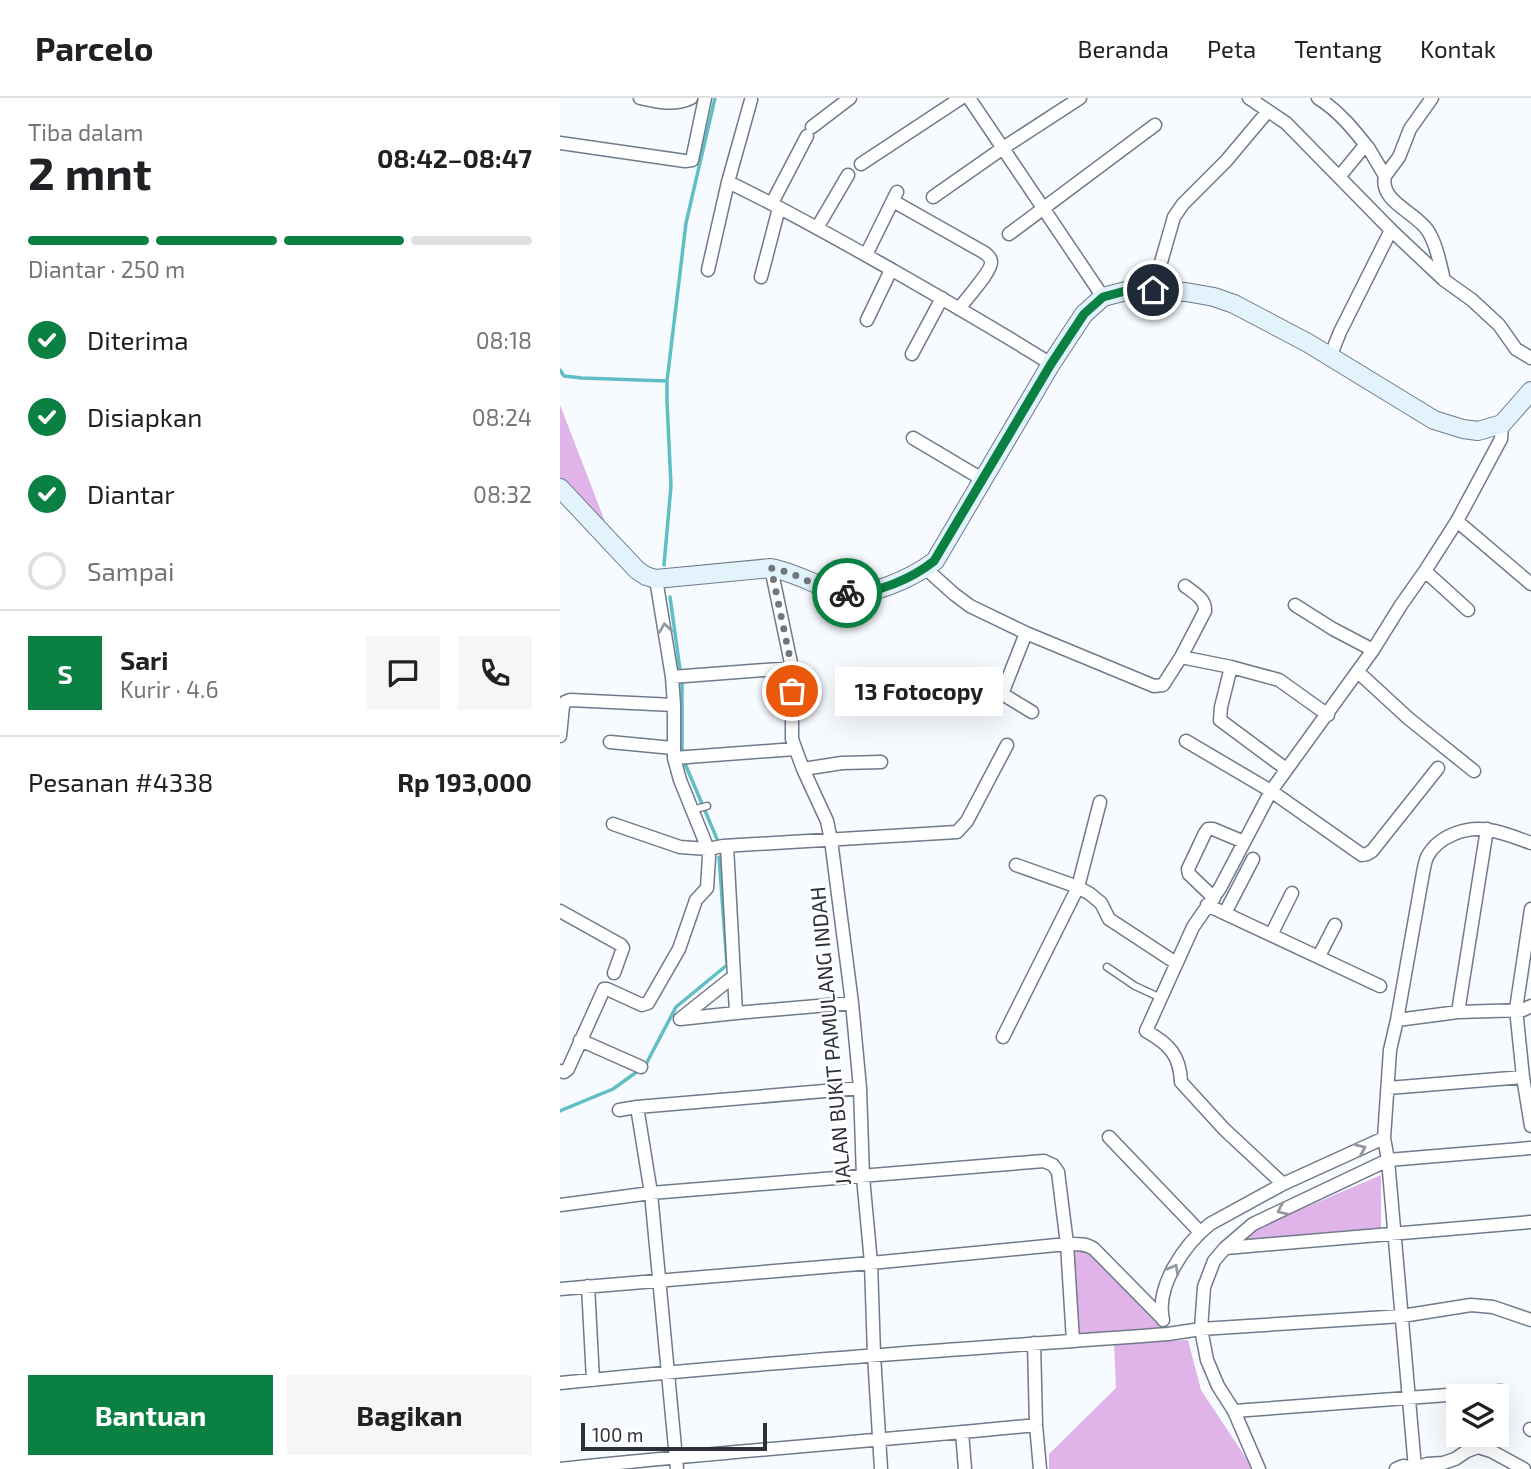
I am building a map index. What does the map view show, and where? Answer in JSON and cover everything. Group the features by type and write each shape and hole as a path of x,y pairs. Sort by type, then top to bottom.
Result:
{"main road":[{"path":"560,488 637,570 656,579 771,568 783,570 837,592 854,594 877,589 925,568 934,561 1051,364 1084,314 1103,297 1129,290 1186,292 1234,304 1286,330 1421,412 1451,426 1478,431 1502,424 1531,391"}],"street":[{"path":"640,98 682,102 691,98"},
{"path":"560,143 692,160 705,98"},
{"path":"761,277 775,205 809,131 850,98"},
{"path":"861,164 961,98"},
{"path":"969,98 1103,297"},
{"path":"933,197 1080,98"},
{"path":"1249,98 1286,123 1391,230 1444,280 1472,300 1499,325 1516,349 1531,358"},
{"path":"1318,98 1350,124 1385,176"},
{"path":"1432,98 1410,130 1399,157 1385,176 1384,183 1387,195 1426,228 1433,240 1444,280"},
{"path":"708,270 728,182 751,100"},
{"path":"1153,290 1174,217 1268,111"},
{"path":"1009,234 1155,125"},
{"path":"1339,177 1362,149 1369,149"},
{"path":"817,228 848,175"},
{"path":"728,182 866,255 1051,364"},
{"path":"866,255 895,196 990,258 989,270 959,309"},
{"path":"1330,357 1391,230"},
{"path":"867,320 891,270"},
{"path":"912,354 942,298"},
{"path":"1283,1184 1224,1129 1181,1082 1172,1049 1146,1031 1193,928 1272,791 1358,672 1457,521 1501,439 1502,424"},
{"path":"912,438 982,479"},
{"path":"1457,521 1531,584"},
{"name":"JALAN BUKIT PAMULANG INDAH","path":"771,568 792,668 792,739 827,821 852,1003 871,1263 881,1469"},
{"path":"925,568 962,601 1026,633 1154,686 1163,685 1205,611 1203,600 1185,586"},
{"path":"1425,571 1468,610"},
{"path":"560,1071 567,1072 604,989 642,1005 648,1003 679,949 696,900 707,888 709,857 700,808 680,780 674,705 678,676 656,579"},
{"path":"1295,605 1373,650"},
{"path":"1002,694 1026,633"},
{"path":"1181,657 1279,680 1328,715"},
{"path":"1231,667 1220,720 1286,769"},
{"path":"678,676 792,668"},
{"path":"1358,672 1408,718 1474,771"},
{"path":"973,676 1032,712"},
{"path":"560,736 563,706 570,700 674,705"},
{"path":"1186,741 1272,791 1362,855 1372,851 1438,768"},
{"path":"610,742 676,755 695,756 795,748"},
{"path":"613,824 680,847 708,849 957,832 967,821 1006,745"},
{"path":"803,769 842,763 881,762"},
{"path":"1003,1037 1078,887 1100,802"},
{"path":"1244,842 1209,829 1205,833 1188,869 1210,902 1225,913 1380,986"},
{"path":"1415,1468 1384,1138 1390,1050 1426,858 1446,838 1459,831 1487,829 1531,843"},
{"path":"1458,1012 1487,829"},
{"path":"727,846 736,1013"},
{"path":"1225,913 1254,859"},
{"path":"1016,865 1078,887 1090,894 1109,919 1176,963"},
{"path":"1271,935 1292,893"},
{"path":"560,911 621,945 623,948 614,973"},
{"path":"1530,914 1516,1009 1531,1126"},
{"path":"1319,956 1335,925"},
{"path":"734,976 680,1020 852,1003"},
{"path":"1397,1020 1458,1012 1523,1010 1531,1006"},
{"path":"580,1040 641,1067"},
{"path":"1388,1088 1523,1077"},
{"path":"619,1110 859,1088"},
{"path":"637,1107 651,1193 677,1463"},
{"path":"1110,1137 1200,1232"},
{"path":"1161,1317 1170,1274 1200,1232 1283,1184 1384,1138"},
{"path":"1259,1469 1234,1411 1218,1387 1207,1360 1201,1329 1204,1287 1214,1261 1225,1248 1253,1224 1388,1160 1531,1148"},
{"path":"560,1205 651,1193 1044,1161 1054,1165 1058,1172 1067,1244 1073,1341"},
{"path":"1225,1248 1531,1222"},
{"path":"560,1289 1067,1244 1090,1246 1161,1317 1168,1334"},
{"path":"588,1286 593,1380"},
{"path":"560,1383 874,1354 1402,1316 1471,1304 1482,1304 1531,1320"},
{"path":"1034,1343 1035,1425 1040,1469"},
{"path":"1234,1411 1446,1395"},
{"path":"560,1469 677,1463 1035,1425"},
{"path":"962,1432 965,1469"},
{"path":"1396,1469 1443,1463 1478,1447 1524,1469"}],"lane":[{"path":"1107,967 1135,986 1161,998"}],"shaded area":[{"path":"560,405 614,545 560,486"},
{"path":"1381,1175 1381,1230 1240,1244 1260,1227"},
{"path":"1072,1250 1088,1250 1157,1320 1159,1329 1077,1335"},
{"path":"1188,1340 1201,1390 1250,1464 1250,1469 1049,1469 1049,1454 1116,1388 1114,1343"}],"waterway":[{"path":"664,565 671,486 667,381 686,223 715,98"},
{"path":"560,370 564,376 582,378 667,381"},
{"path":"670,597 682,684 682,748 686,766 717,839"},
{"path":"560,1111 613,1089 645,1066 676,1007 727,965 719,857"}],"way so far":[{"path":"792,691 792,668 771,568 783,570 837,592 847,593"}],"place":[{"name":"13 Fotocopy","path":"792,691"}],"route":[{"path":"847,593 877,589 910,576 934,561 1051,364 1084,314 1103,297 1129,290 1153,290"}]}
